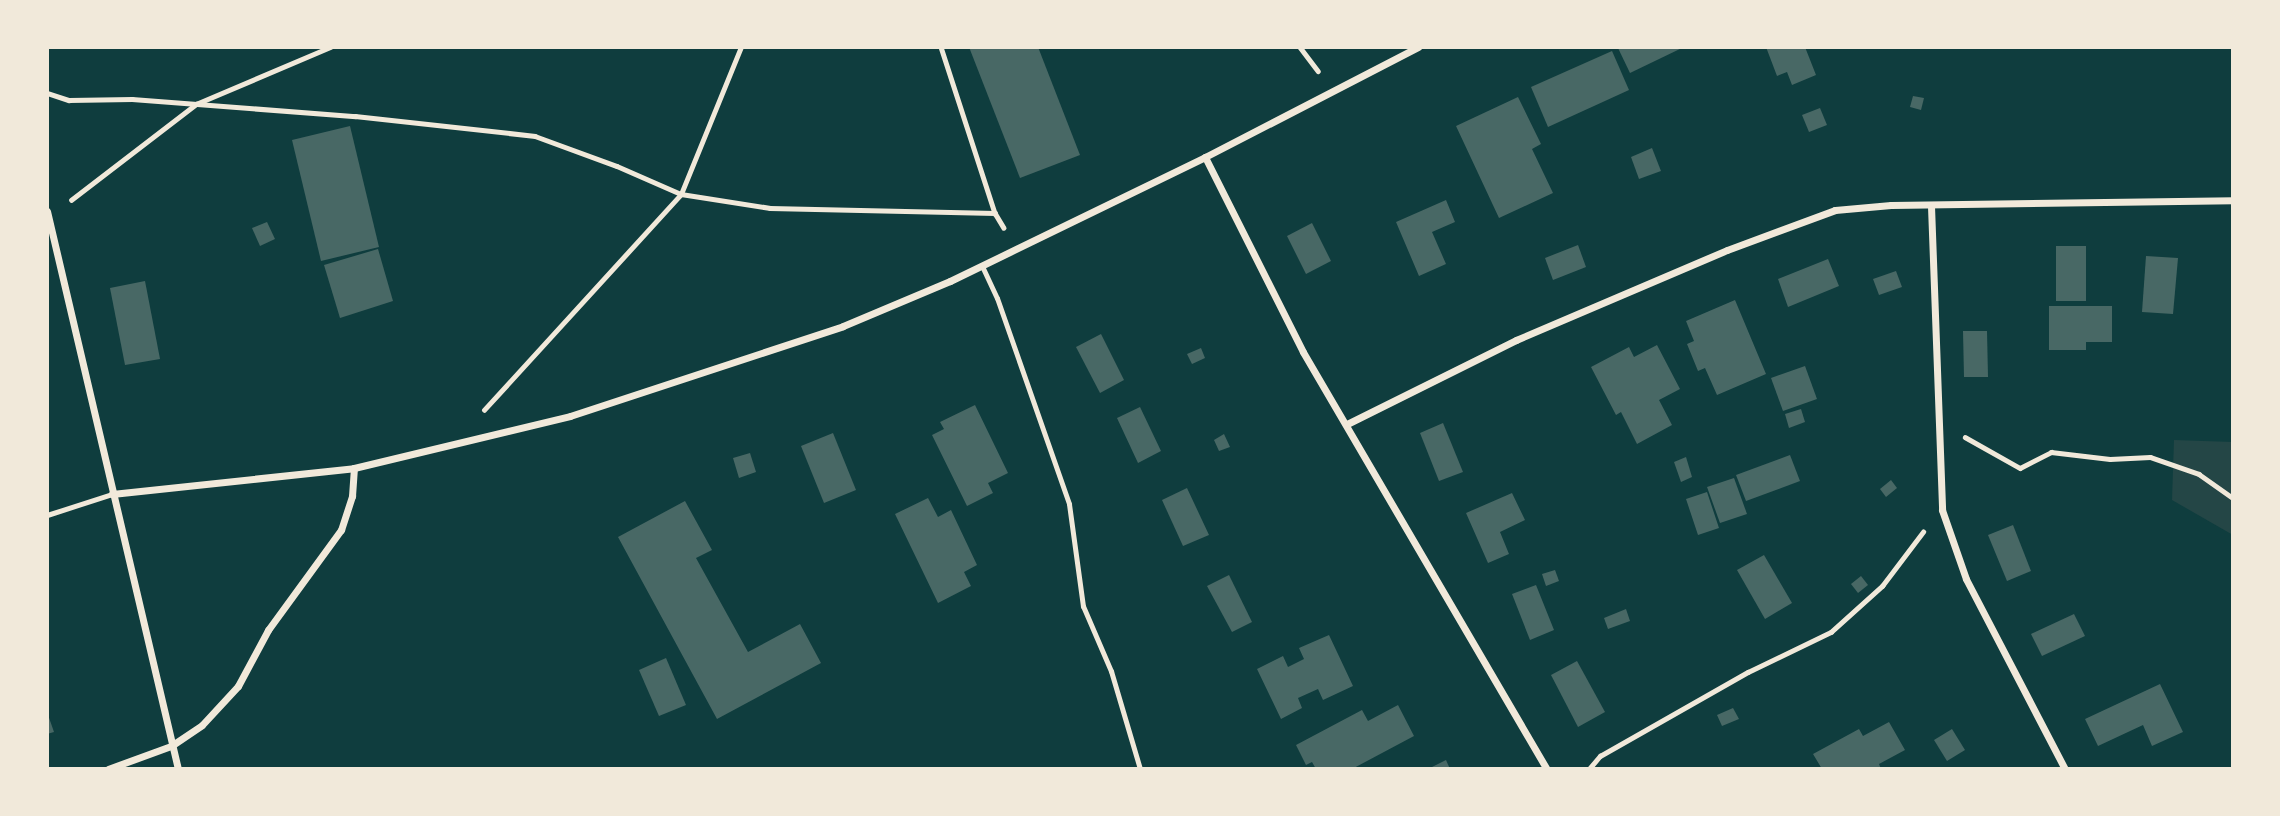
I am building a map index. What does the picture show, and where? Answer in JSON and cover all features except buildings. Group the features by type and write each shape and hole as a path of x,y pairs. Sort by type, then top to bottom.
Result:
{"street":[{"path":"112,494 354,468 570,416 843,326 982,265 1205,158 1418,47"},
{"path":"1205,158 1303,352 1547,769"},
{"path":"1347,424 1516,340 1727,250 1835,211 1891,205 2233,200"},
{"path":"1931,206 1942,510 1966,579 2066,769"},
{"path":"48,214 178,769"},
{"path":"108,769 171,746 202,725 238,685 268,630 341,530 352,496 354,468"}],"lane":[{"path":"982,265 997,298 1069,504 1083,606 1111,671 1140,769"},
{"path":"47,515 112,494"}],"path":[{"path":"48,214 196,104 330,47"},
{"path":"452,445 681,194 741,47"},
{"path":"941,47 995,213 1015,249"},
{"path":"47,93 69,100 132,99 355,116 535,136 617,166 681,194 770,208 995,213"},
{"path":"1940,423 2020,468 2051,452 2109,459 2150,457 2199,474 2233,498"},
{"path":"1589,769 1600,755 1748,672 1831,632 1882,586 1942,510"}],"shaded area":[{"path":"2174,440 2233,442 2233,535 2172,500"}]}
